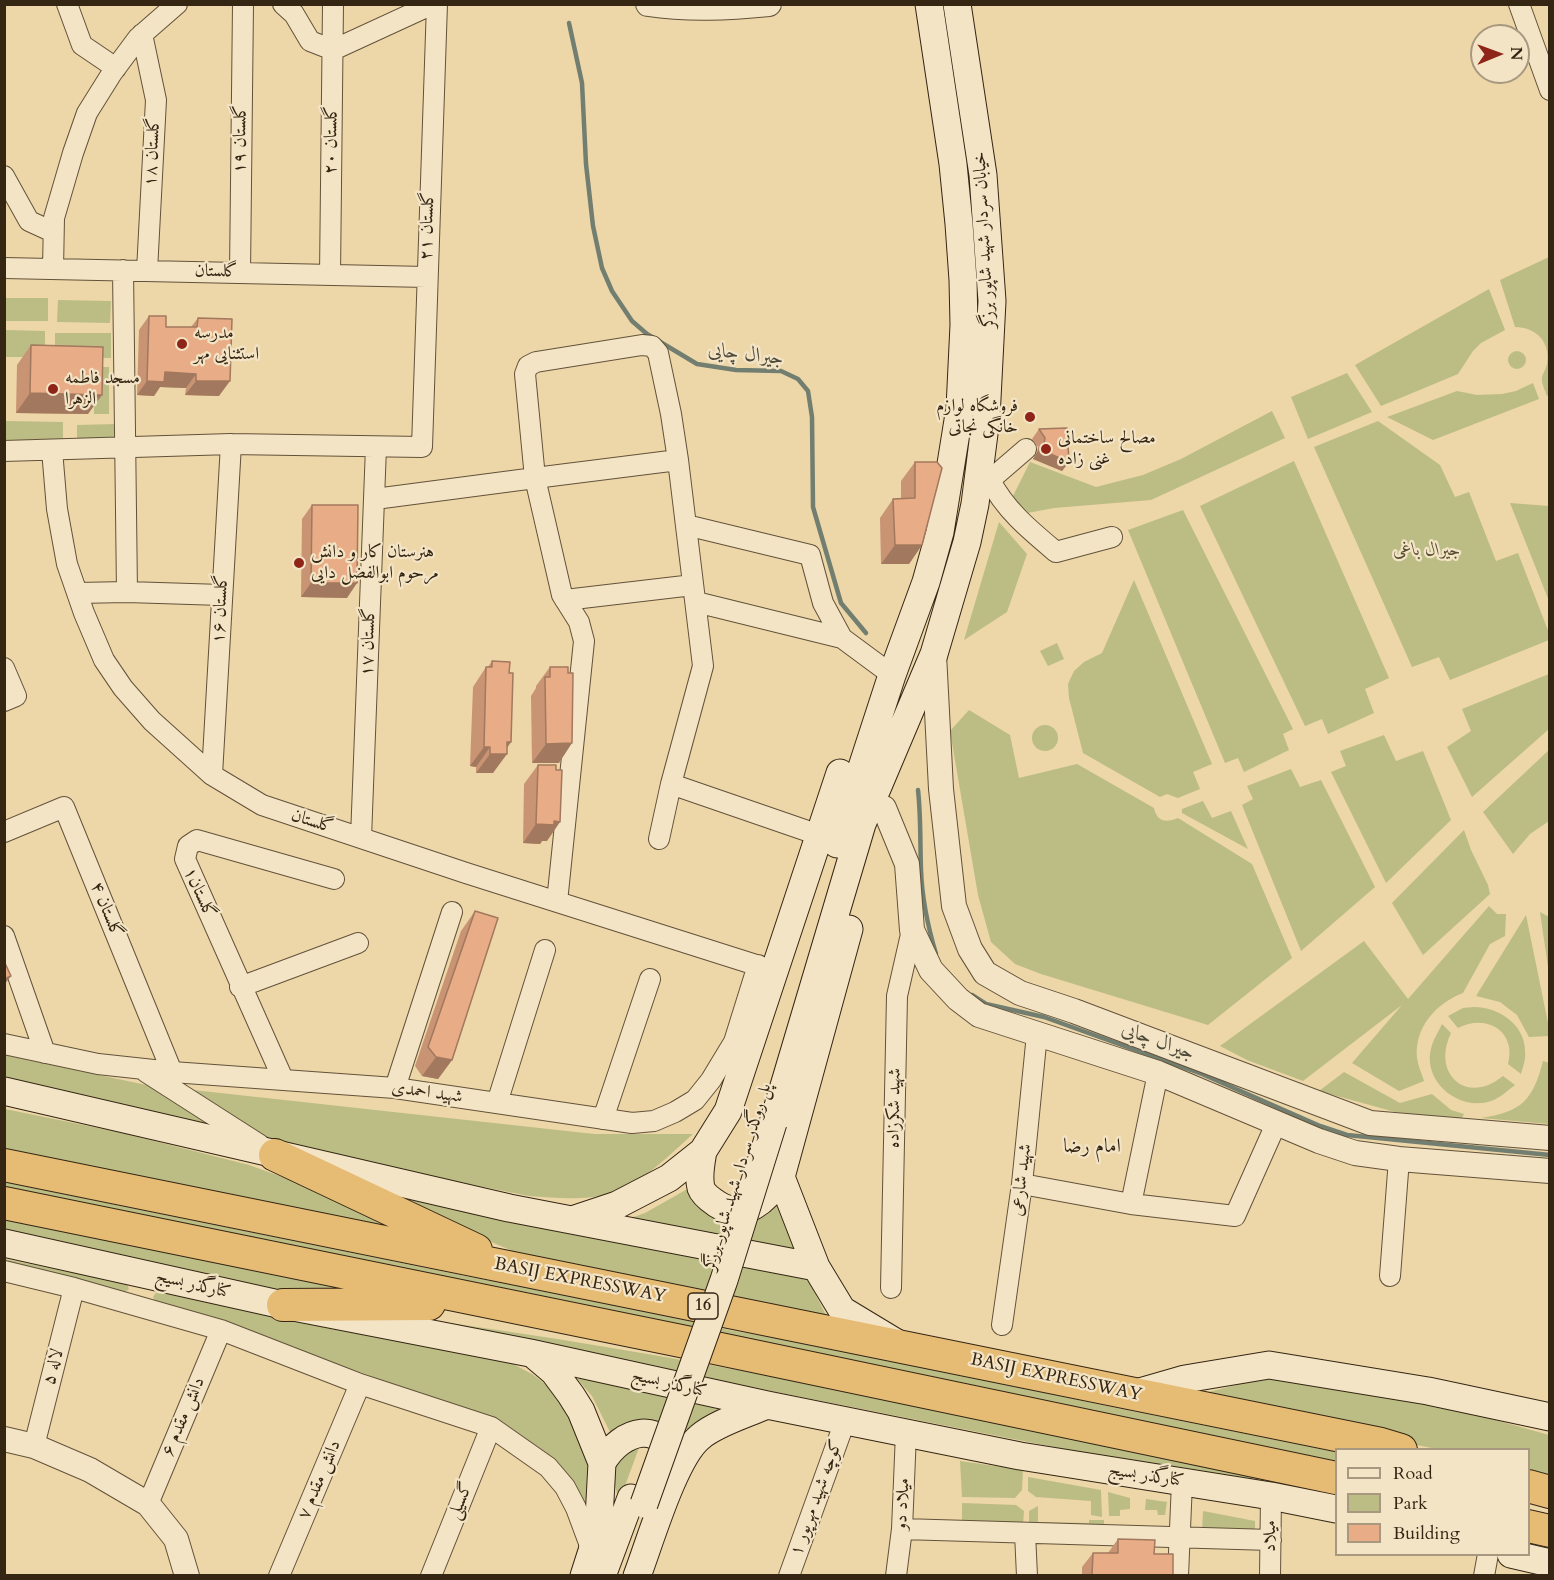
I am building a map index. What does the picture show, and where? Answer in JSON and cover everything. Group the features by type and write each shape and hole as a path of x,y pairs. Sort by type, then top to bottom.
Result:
{"highway":[{"path":"275,1155 426,1224 512,1268"},
{"name":"BASIJ EXPRESSWAY","path":"4,1165 1397,1448"},
{"name":"16","path":"4,1203 731,1351 1335,1478"},
{"path":"283,1305 493,1304"},
{"path":"1530,1487 1550,1492"},
{"path":"1530,1526 1550,1531"}],"main road":[{"name":"خیابان سردار شهید شاپور برزگر","path":"892,675 926,582 940,532 955,447 962,370 963,280 954,164 930,4"},
{"name":"خیابان سردار شهید شاپور برزگر","path":"908,717 934,654 984,480 992,301 983,175 957,4"},
{"path":"855,816 892,675"},
{"path":"572,1220 616,1205 669,1178 703,1151 728,1111 767,968 819,835 851,740 892,675"},
{"path":"855,816 908,717"},
{"path":"703,1151 699,1171 702,1190 722,1207 735,1210 760,1203 770,1194 781,1177 908,717"},
{"name":"پل روگذر سردار شهید شاپور برزگر","path":"618,1575 637,1501 708,1278 765,1121 855,816"},
{"path":"4,1090 509,1208 816,1267"},
{"path":"781,1177 816,1267 842,1310 903,1347"},
{"name":"کنارگذر بسیج","path":"4,1243 283,1305 530,1353 767,1406 1020,1456 1271,1496 1335,1509"},
{"path":"530,1353 554,1372 571,1395 581,1411 602,1462 599,1519 593,1567"},
{"path":"1132,1395 1185,1379 1269,1365 1428,1391 1550,1418"},
{"path":"637,1575 674,1475 690,1447 700,1436 767,1406"},
{"path":"602,1462 608,1452 626,1437 646,1433 658,1438 664,1444 671,1456 674,1475"},
{"name":"پل روگذر سردار شهید شاپور برزگر","path":"593,1567 637,1501"},
{"path":"1520,1556 1550,1563"}],"street":[{"path":"68,4 82,45 116,68"},
{"path":"53,269 54,218 69,164 87,113 116,68 142,34 177,4"},
{"name":"گلستان ۱۹","path":"240,273 243,4"},
{"path":"283,4 294,14 310,41 333,50 435,4"},
{"name":"گلستان ۲۰","path":"330,275 333,4"},
{"name":"گلستان ۲۱","path":"376,447 422,447 435,4"},
{"path":"648,4 677,8 769,4"},
{"path":"1519,4 1550,90"},
{"name":"گلستان ۱۸","path":"142,34 156,100 147,271"},
{"path":"4,176 29,221 53,232"},
{"name":"گلستان","path":"4,268 427,277"},
{"path":"123,270 127,592"},
{"path":"558,902 584,641 579,622 562,595 535,478 525,374 528,366 536,362 642,345 652,346 658,353 671,414 704,666 671,784 659,839"},
{"path":"4,451 231,444 376,447"},
{"name":"گلستان ۱۶","path":"212,775 231,444"},
{"name":"گلستان ۱۷","path":"361,838 376,447"},
{"path":"1026,449 984,480 1022,524 1056,552 1112,537"},
{"name":"گلستان","path":"52,450 57,509 67,564 105,660 123,688 152,721 212,775 262,805 767,968"},
{"path":"375,499 678,460"},
{"path":"686,525 810,555 823,603 842,638"},
{"path":"77,593 127,592 222,596"},
{"path":"565,600 694,593 842,638 892,675"},
{"path":"934,654 941,789 954,906 970,949 985,973 1020,993 1074,1011 1370,1123 1550,1138"},
{"path":"4,668 10,699"},
{"path":"671,784 819,835"},
{"name":"گلستان ۴","path":"4,832 64,807 172,1072"},
{"path":"884,808 907,864 912,930 931,970 958,999 979,1015 1158,1073 1276,1124 1355,1153 1399,1159 1550,1171"},
{"name":"گلستان۱","path":"283,1079 240,987 185,859 188,846 197,840 334,879"},
{"path":"395,1088 452,912"},
{"name":"شهید شکرزاده","path":"891,1288 897,996 912,930"},
{"path":"4,936 45,1053"},
{"path":"240,987 358,943"},
{"path":"498,1103 545,950"},
{"name":"شهید احمدی","path":"4,1044 98,1064 172,1072 395,1088 632,1123 654,1121 694,1100 711,1080 734,1042 767,968"},
{"path":"603,1119 650,979"},
{"name":"شهید شارعی","path":"1002,1325 1022,1184 1037,1034"},
{"path":"142,1069 275,1155"},
{"path":"1131,1204 1158,1073"},
{"path":"1022,1184 1131,1204 1234,1216 1276,1124"},
{"path":"1390,1276 1399,1159"},
{"path":"4,1271 74,1288 221,1330 360,1384 491,1427 548,1467 565,1487 576,1508 593,1567"},
{"path":"132,1304 141,1274"},
{"name":"لاله ۵","path":"34,1446 74,1288"},
{"name":"دانش مقدم ۶","path":"148,1504 221,1330"},
{"name":"دانش مقدم ۷","path":"279,1575 360,1384"},
{"name":"کوچه شهید مهرپور ۱","path":"789,1575 845,1421"},
{"name":"گسیلی","path":"430,1575 491,1427"},
{"name":"میلاد دو","path":"896,1575 902,1529 906,1433"},
{"path":"4,1439 34,1446 90,1470 148,1504 176,1539 187,1575"},
{"path":"1178,1575 1182,1482"},
{"name":"میلاد","path":"1270,1575 1271,1496"},
{"path":"902,1529 1271,1540"},
{"path":"1025,1533 1027,1575"},
{"path":"1484,1575 1488,1556"}],"green space":[{"path":"1549,257 1550,395 1547,396 1542,375 1547,364 1547,349 1535,333 1515,327 1500,280"},
{"path":"1489,289 1505,330 1481,343 1458,374 1381,406 1355,365"},
{"path":"5,298 48,298 48,321 5,321"},
{"path":"58,300 111,301 110,323 57,322"},
{"path":"5,330 45,331 45,357 5,357"},
{"path":"55,333 111,333 111,358 55,357"},
{"path":"1513,351 1521,351 1526,356 1524,367 1513,369 1508,364 1508,356"},
{"path":"94,367 109,367 109,414 94,414"},
{"path":"1347,373 1372,412 1308,439 1291,397"},
{"path":"1533,383 1539,399 1433,440 1387,417 1457,391 1477,395 1502,394 1516,391"},
{"path":"1272,411 1285,438 1151,500 1054,508 1022,514 1011,500 1030,462 1096,487 1143,475 1181,459"},
{"path":"5,421 63,422 63,443 5,441"},
{"name":"جیرال باغی","path":"1378,421 1440,465 1455,497 1469,492 1496,561 1518,553 1549,633 1549,640 1450,680 1439,657 1412,667 1314,447"},
{"path":"116,424 116,444 77,444 77,425"},
{"path":"1294,461 1389,678 1365,689 1374,713 1328,734 1322,719 1305,726 1200,506"},
{"path":"1510,503 1549,506 1549,601"},
{"path":"1183,510 1293,729 1283,734 1289,750 1244,772 1238,758 1225,763 1128,530"},
{"path":"999,522 1027,554 1007,612 964,640"},
{"path":"1134,580 1212,764 1193,772 1200,789 1178,798 1167,794 1160,797 1083,753 1069,698 1068,684 1074,671 1084,662 1102,653"},
{"path":"1057,643 1064,659 1048,666 1040,651"},
{"path":"1549,674 1549,729 1472,797 1447,747 1471,731 1462,709"},
{"path":"969,710 1010,735 1019,778 1077,764 1154,808 1160,819 1170,821 1178,818 1252,864 1292,958 1208,1025 1015,964 991,942 978,895 950,731"},
{"path":"1045,725 1054,729 1058,738 1054,747 1045,751 1036,747 1032,738 1036,729"},
{"path":"1384,735 1396,761 1423,751 1451,820 1386,883 1331,772 1346,766 1340,751"},
{"path":"1549,750 1549,821 1530,834 1513,854 1483,812"},
{"path":"1291,769 1300,787 1321,780 1375,887 1301,951 1242,805 1253,799 1247,786"},
{"path":"1203,801 1212,818 1231,811 1248,849 1182,813 1182,809"},
{"path":"1464,830 1490,894 1423,955 1392,903"},
{"path":"1489,906 1497,914 1506,914 1505,936 1490,944 1463,993 1444,1003 1423,1027 1417,1047 1417,1058 1424,1081 1399,1091 1352,1063 1402,1005 1303,1081 1247,1060 1220,1046 1364,941 1408,999"},
{"path":"1540,912 1549,917 1549,974"},
{"path":"1526,915 1549,1036 1529,1037 1517,1015 1500,1002 1476,996"},
{"path":"1463,1008 1492,1010 1515,1025 1524,1041 1525,1060 1521,1074 1508,1064 1510,1052 1508,1042 1497,1028 1479,1023 1458,1028 1448,1016"},
{"path":"1442,1024 1451,1033 1446,1048 1446,1061 1449,1073 1456,1081 1465,1086 1477,1088 1490,1084 1503,1076 1515,1085 1494,1100 1478,1103 1466,1102 1445,1090 1437,1081 1430,1058 1433,1042"},
{"path":"5,1055 151,1086 229,1135 5,1084"},
{"path":"1543,1061 1549,1063 1549,1124 1481,1118 1507,1112 1524,1102 1535,1086"},
{"path":"1344,1072 1400,1103 1432,1094 1451,1110 1464,1114 1461,1120 1395,1112 1319,1091"},
{"path":"193,1090 594,1134 693,1134 655,1168 622,1189 601,1196 581,1198 529,1196 272,1145"},
{"path":"5,1109 123,1133 249,1165 307,1186 400,1232 5,1154"},
{"path":"4,1182 470,1277 590,1298 729,1330 841,1349 1335,1452 1335,1461 5,1189"},
{"path":"356,1185 806,1276 828,1319 515,1252"},
{"path":"691,1187 695,1196 778,1203 800,1255 625,1220 645,1213"},
{"path":"4,1216 395,1296 327,1298 262,1287 5,1234"},
{"path":"5,1259 127,1284 129,1289 125,1292 5,1263"},
{"path":"157,1291 511,1363 532,1374 556,1392 591,1464 593,1531 579,1501 458,1409 363,1373 156,1304 153,1297"},
{"path":"443,1322 668,1358 891,1399 1335,1491 1335,1503 539,1345"},
{"path":"1279,1374 1485,1417 1549,1435 1549,1480 1530,1474 1530,1448 1431,1448 1189,1397"},
{"path":"581,1378 727,1411 694,1435 680,1425 663,1421 645,1425 613,1438 592,1396 577,1379"},
{"path":"640,1445 619,1502 612,1474 617,1457"},
{"path":"960,1461 1023,1470 1022,1490 1015,1498 962,1497"},
{"path":"1028,1477 1101,1490 1102,1517 1091,1515 1091,1501 1036,1497 1028,1491"},
{"path":"1108,1492 1130,1498 1130,1509 1120,1510 1120,1516 1109,1516"},
{"path":"1146,1499 1167,1502 1165,1515 1158,1515 1157,1510 1145,1510"},
{"path":"962,1503 1016,1505 1024,1511 1023,1525 962,1522"},
{"path":"1038,1506 1038,1522 1089,1523 1089,1520 1104,1520 1104,1530 1029,1528 1029,1511"},
{"path":"1203,1511 1255,1521 1255,1533 1202,1531"}],"building":[{"path":"149,316 166,316 166,327 197,327 198,318 232,319 230,381 196,381 196,374 165,372 164,382 147,381"},
{"path":"31,345 103,347 102,395 30,393"},
{"path":"1067,428 1069,462 1039,449 1044,444 1045,438 1039,429"},
{"path":"915,462 937,462 942,468 922,545 895,545 893,499 915,498"},
{"path":"312,505 358,505 357,583 311,583"},
{"path":"492,661 510,662 509,673 513,673 511,742 507,742 507,754 490,754 490,747 484,747 486,667 492,667"},
{"path":"550,667 568,667 568,673 573,673 572,743 546,744 545,677 550,677"},
{"path":"538,765 556,765 556,770 562,770 560,822 554,821 554,825 536,824"},
{"path":"475,911 498,918 452,1060 436,1057 428,1047"},
{"path":"4,961 11,976 4,979"},
{"path":"1118,1539 1155,1540 1154,1554 1173,1554 1173,1575 1092,1575 1093,1553 1118,1553"}],"waterway":[{"name":"جیرال چایی","path":"569,23 582,83 586,164 593,226 602,268 612,291 632,321 647,334 697,364 736,370 781,371 798,379 808,391 812,417 813,507 841,603 866,633"},
{"name":"جیرال چایی","path":"918,790 923,892 936,954"},
{"name":"جیرال چایی","path":"972,995 986,1004 1044,1017 1202,1074 1320,1126 1347,1135 1550,1155"}],"place":[{"name":"مدرسه استثنایی مهر","path":"182,344"},
{"name":"مسجد فاطمه الزهرا","path":"53,389"},
{"name":"فروشگاه لوازم خانگی نجاتی","path":"1030,417"},
{"name":"مصالح ساختمانی غنی زاده","path":"1046,449"},
{"name":"هنرستان کار و دانش مرحوم ابوالفضل دایی","path":"299,563"}],"district":[{"name":"امام رضا","path":"1092,1147"}]}
